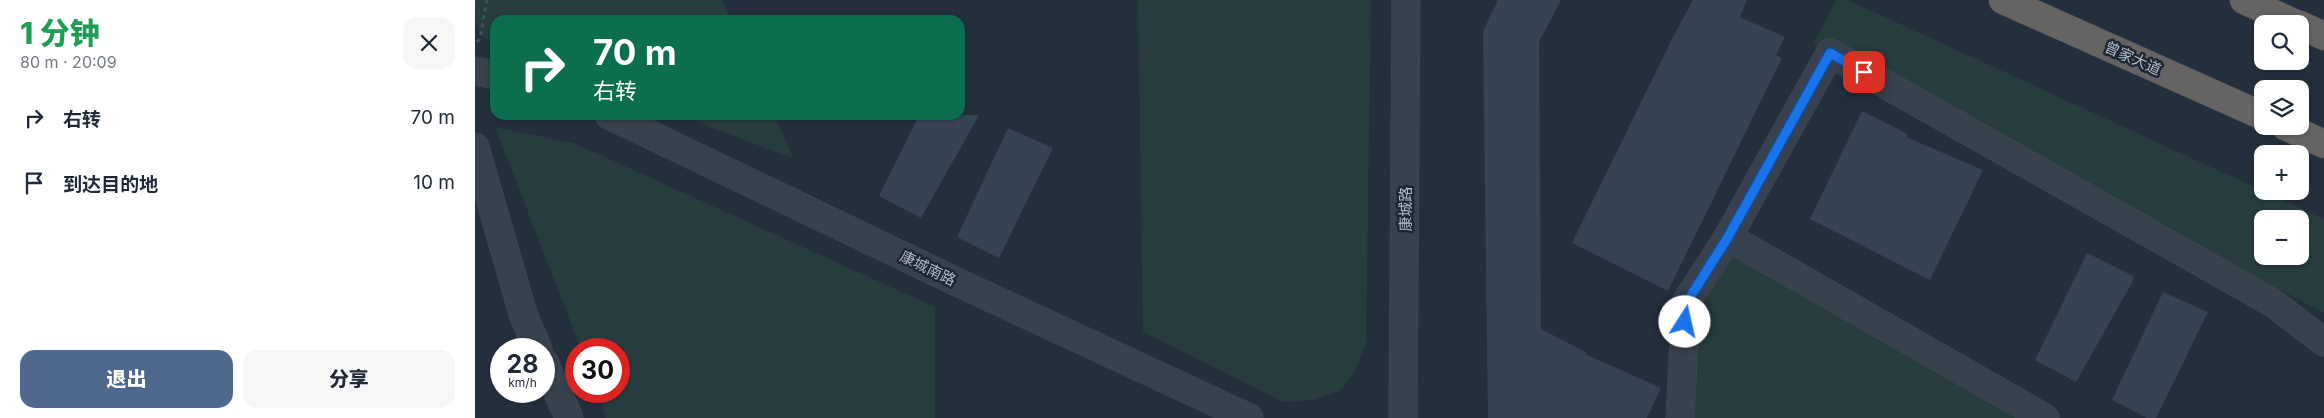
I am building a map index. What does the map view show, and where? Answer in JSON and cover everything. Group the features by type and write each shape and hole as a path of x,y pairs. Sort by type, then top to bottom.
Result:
{"highway":[{"name":"曾家大道","path":"2003,0 2254,112"},
{"path":"2244,0 2277,15"},
{"path":"2309,29 2324,36"},
{"path":"2304,135 2324,144"}],"street":[{"name":"康城路","path":"1403,418 1406,0"},
{"path":"1680,418 1687,302 1728,237 1830,53 2273,303 2324,342"},
{"path":"475,71 490,74"},
{"name":"康城南路","path":"619,120 959,283 1249,418"},
{"path":"475,147 524,317 533,338"},
{"path":"1728,237 2045,418"},
{"path":"555,387 569,418"}],"path":[{"path":"475,44 480,38 487,0"}],"green space":[{"path":"475,0 722,0 729,15 490,15 490,41 477,28"},
{"path":"1138,0 1371,0 1366,343 1354,374 1339,391 1313,400 1283,402 1143,332"},
{"path":"1836,0 1848,0 2254,187 2254,200 2283,200 2304,210 2254,210 2254,265 2309,265 2309,212 2324,219 2324,313 1813,44"},
{"path":"692,120 776,120 794,159"},
{"path":"495,127 574,143 935,307 935,418 606,418 602,403 630,403 630,338 577,338"},
{"path":"1728,237 2045,418 1693,418 1698,290"}],"building":[{"path":"1498,0 1561,0 1539,42 1541,329 1586,352 1585,354 1661,388 1647,418 1488,418 1483,31"},
{"path":"1693,0 1747,0 1740,17 1785,37 1776,55 1782,58 1668,291 1572,243"},
{"path":"1862,111 1908,134 1906,137 1983,170 1930,280 1810,219"},
{"path":"965,115 979,115 921,218 879,196 917,120 965,120"},
{"path":"1008,128 1053,148 999,258 957,237"},
{"path":"2087,253 2133,276 2132,278 2134,279 2076,382 2035,360"},
{"path":"2163,292 2208,312 2156,418 2147,418 2112,400"}],"route":[{"path":"1685,322 1687,302 1728,237 1830,53 1864,72"}]}
